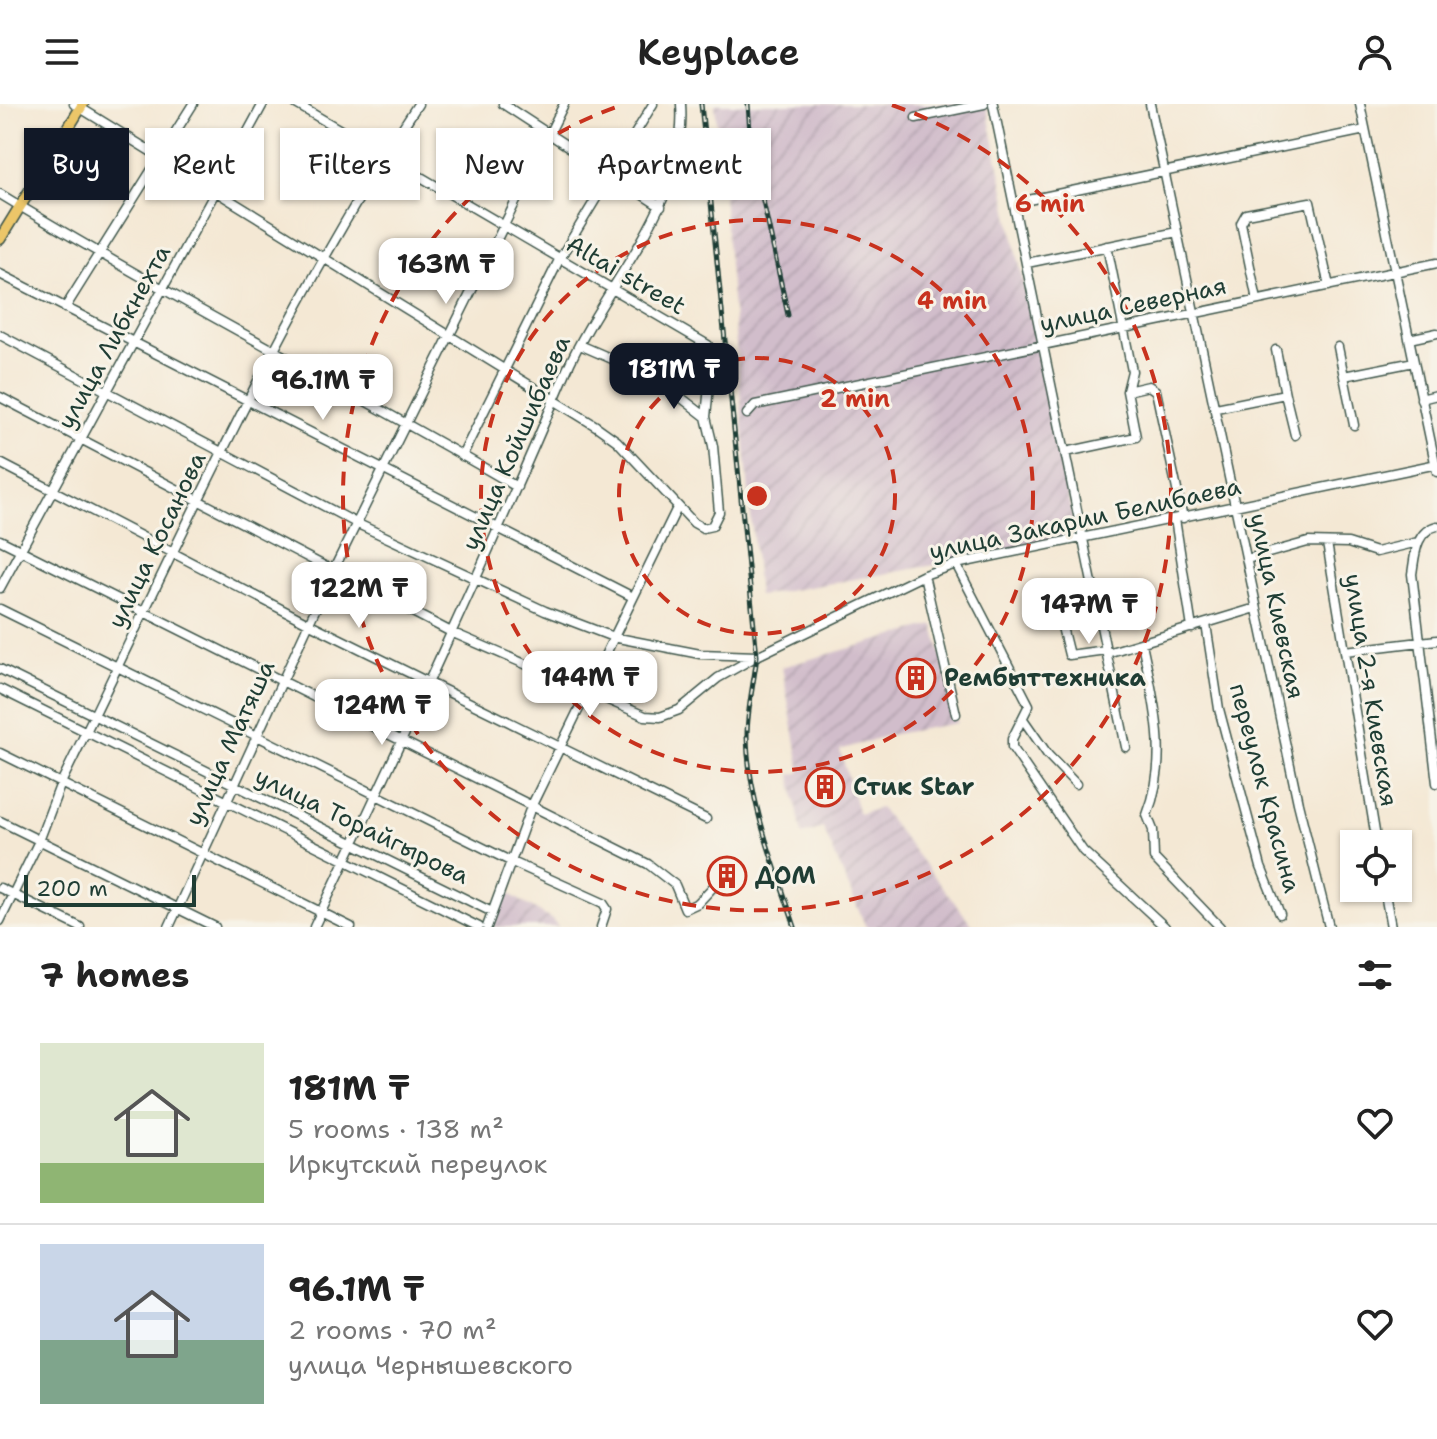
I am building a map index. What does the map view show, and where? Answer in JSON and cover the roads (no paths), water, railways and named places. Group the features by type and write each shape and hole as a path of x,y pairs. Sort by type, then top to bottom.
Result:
{"main road":[{"path":"0,239 79,105"}],"street":[{"path":"177,128 193,104"},
{"name":"улица Либкнехта","path":"250,128 263,104"},
{"name":"Altai street","path":"296,104 308,107 340,128"},
{"name":"улица Косанова","path":"402,128 418,104"},
{"path":"503,104 540,128"},
{"name":"улица Матяша","path":"552,128 564,104"},
{"path":"639,128 653,104"},
{"name":"улица Койшибаева","path":"314,927 477,581 497,528 580,345 661,207 681,127 681,104"},
{"path":"916,118 984,104"},
{"path":"993,104 1126,747"},
{"name":"улица Киевская","path":"1150,104 1298,803 1329,927"},
{"path":"1360,104 1437,467"},
{"path":"79,105 145,147"},
{"path":"1014,203 1365,130"},
{"path":"65,308 145,178"},
{"name":"Altai street","path":"420,178 708,345 712,355 706,417"},
{"path":"0,194 97,252 517,487"},
{"name":"улица Либкнехта","path":"0,588 211,200"},
{"path":"231,200 557,400 617,441 703,528 712,526 719,512 713,446 706,417 656,378 580,345"},
{"name":"улица Косанова","path":"0,921 39,841 61,783 272,349 358,200"},
{"name":"улица Матяша","path":"169,927 308,623 516,200"},
{"path":"462,456 559,260 596,200"},
{"path":"650,200 661,207"},
{"path":"1257,300 1242,219 1246,214 1276,208 1311,203 1329,286"},
{"path":"1027,263 1177,232"},
{"path":"1066,452 1136,437 1127,391 1132,371 1107,246"},
{"name":"улица Северная","path":"747,414 755,405 1437,263"},
{"path":"0,274 633,597"},
{"path":"1409,339 1437,333"},
{"path":"0,335 358,524 477,581 613,637 700,654 757,656"},
{"path":"1338,347 1354,425"},
{"path":"1276,350 1295,435"},
{"path":"1344,376 1414,362"},
{"path":"1127,391 1149,386 1156,391 1179,518 1192,628"},
{"path":"1216,408 1285,394"},
{"path":"1421,399 1437,395"},
{"path":"0,397 451,632 586,693"},
{"path":"0,463 308,623 706,819"},
{"name":"улица Закарии Белибаева","path":"586,693 645,716 660,717 679,710 718,678 757,656 924,575 956,564 1437,467"},
{"path":"487,927 531,807 678,506"},
{"path":"1437,526 1430,528 1418,542 1412,574 1437,783"},
{"path":"0,540 648,864 675,885 685,909 698,903 713,887 731,885"},
{"path":"1247,559 1308,542 1348,543 1376,552 1418,542"},
{"name":"улица 2-я Киевская","path":"1327,543 1375,830"},
{"path":"956,564 1029,705 1010,743 1078,845 1165,927"},
{"path":"924,575 956,714"},
{"path":"1096,598 1063,605 1058,611 1069,655 1142,643 1256,608"},
{"path":"0,609 510,861 603,903 607,909 601,927"},
{"name":"переулок Красина","path":"1206,624 1219,709 1268,891 1280,914"},
{"path":"1345,651 1437,640"},
{"path":"1142,643 1160,750 1159,783 1147,815 1153,830 1154,858 1220,927"},
{"name":"улица Торайгырова","path":"0,669 492,912"},
{"name":"улица Торайгырова","path":"0,689 479,927"},
{"path":"1023,719 1048,755 1076,784"},
{"path":"0,753 351,927"},
{"path":"0,821 215,927"},
{"path":"0,888 80,927"},
{"path":"1387,902 1391,927"}],"railway":[{"path":"701,104 757,656 747,726 749,760 757,809 795,927"},
{"path":"748,104 751,146 788,315"}],"place":[{"name":"Рембыттехника","path":"916,678"},
{"name":"Стик Star","path":"825,787"},
{"name":"ДОМ","path":"727,876"}]}
